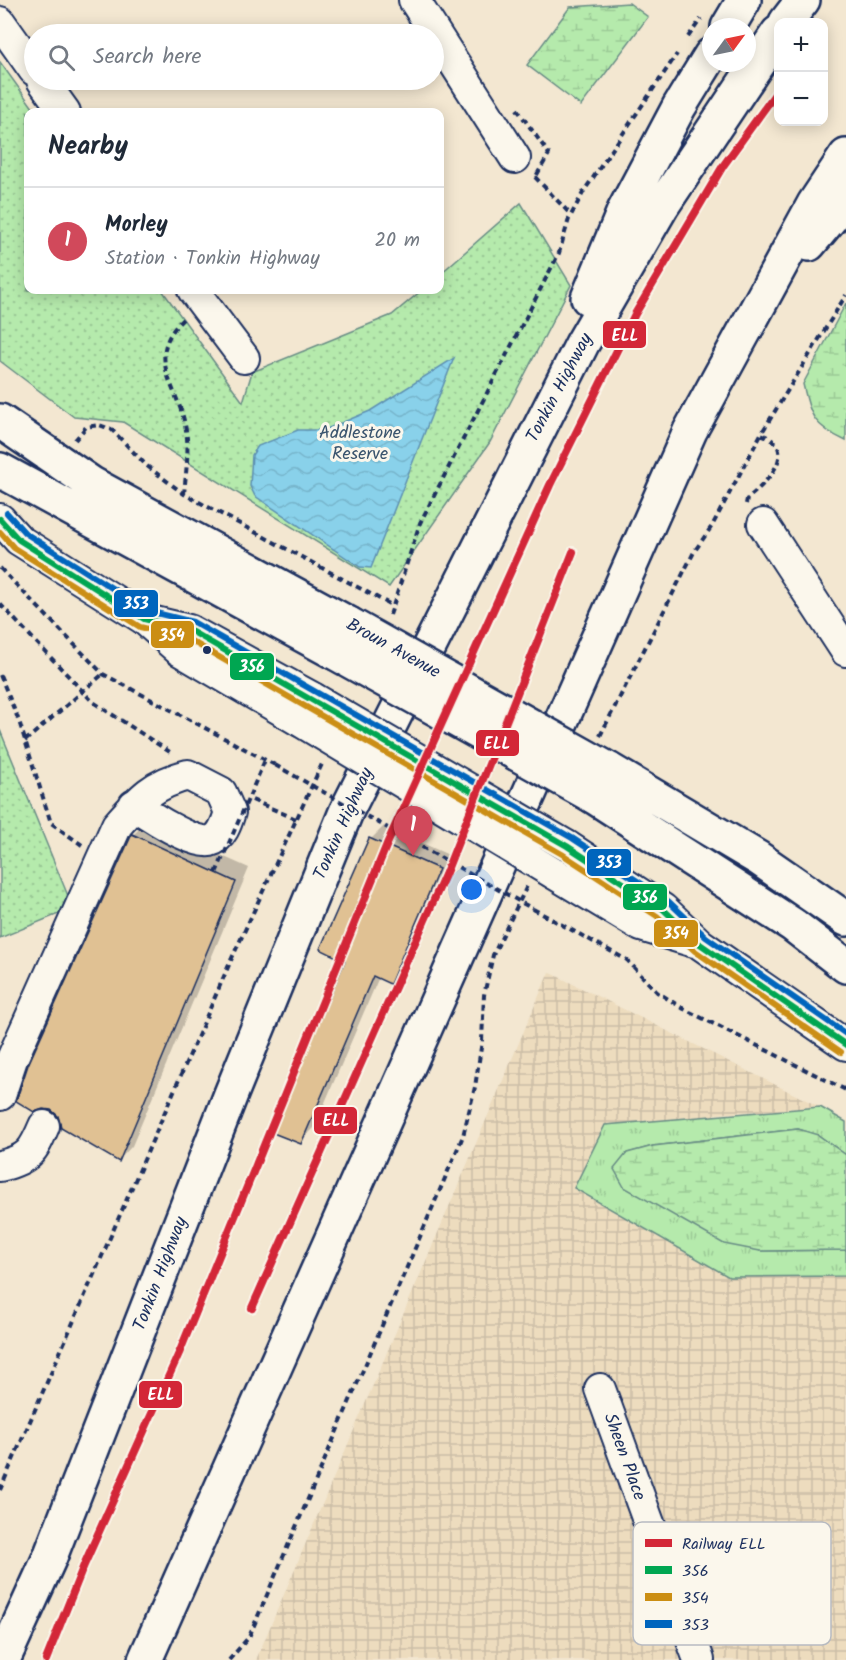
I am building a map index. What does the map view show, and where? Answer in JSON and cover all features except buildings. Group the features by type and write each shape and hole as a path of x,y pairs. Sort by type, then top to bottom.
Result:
{"main road":[{"path":"733,18 744,0"},
{"path":"789,18 803,0"},
{"name":"Tonkin Highway","path":"3,1660 50,1557 231,1094 346,812 510,485 621,274 705,139 774,39"},
{"path":"510,485 624,211 679,107 702,70"},
{"path":"145,1660 690,431 814,204 846,156"},
{"path":"762,301 846,200"},
{"name":"Broun Avenue","path":"0,421 92,484 342,638"},
{"name":"Broun Avenue","path":"0,470 600,768 758,858 846,919"},
{"name":"Broun Avenue","path":"600,768 846,966"}],"street":[{"path":"414,0 429,24"},
{"path":"0,22 24,56"},
{"path":"444,47 515,158"},
{"path":"49,90 62,108"},
{"path":"198,296 244,358"},
{"path":"0,519 19,540 144,619 189,630 306,710 541,878 641,926 700,944"},
{"path":"763,524 846,651"},
{"path":"306,710 567,846 663,909 700,944 845,1043"},
{"path":"0,1095 6,1069 117,825 134,805"},
{"path":"0,1166 17,1162 30,1154 44,1126"},
{"name":"Sheen Place","path":"600,1389 649,1522"},
{"name":"Sheen Place","path":"694,1645 699,1660"}],"path":[{"path":"515,158 571,215"},
{"path":"600,768 694,552 712,526 761,434 846,295"},
{"path":"184,494 187,453 185,424 163,363 171,331 198,296"},
{"path":"72,442 86,427 99,425 111,429 147,466 184,494 393,606"},
{"path":"761,434 771,438 778,450 779,465 765,483 747,499 745,512 747,527 763,524"},
{"path":"0,568 103,674 265,759 627,960 657,992 684,1009 846,1090"},
{"path":"0,604 93,702 176,756"},
{"path":"25,741 84,693 103,674"},
{"path":"0,675 25,741 51,823 102,859"},
{"path":"216,873 265,759"},
{"path":"246,797 297,819"},
{"path":"229,1660 249,1637 463,1136 475,1087 482,1041 484,995 493,955 541,878"}],"shaded area":[{"path":"549,972 820,1107 714,1114 729,1277 846,1276 846,1660 256,1660"}],"green space":[{"path":"629,3 648,17 581,106 527,65 570,7"},
{"name":"Addlestone Reserve","path":"0,62 33,108 24,108 24,294 165,294 243,402 252,372 392,315 417,294 444,294 444,270 521,203 571,285 490,442 389,587 123,422 74,417 0,361"},
{"path":"846,303 846,441 827,431 816,420 803,384"},
{"path":"0,730 73,908 0,938"},
{"path":"820,1107 846,1122 846,1155 818,1135 798,1129 653,1146 628,1153 760,1251 846,1250 846,1276 729,1277 574,1188 605,1125"},
{"path":"798,1129 818,1135 846,1155 846,1250 760,1251 724,1244 624,1187 614,1169 627,1153 653,1146"}],"water":[{"path":"454,358 371,568 360,567 255,496 250,486 252,455 258,446 298,430 324,430 370,411"}],"rail line":[{"name":"ELL","path":"46,1660 84,1565 180,1351 387,844 550,485 635,314 723,166 774,96"},
{"name":"ELL","path":"252,1308 445,875 573,552"}],"transit line":[{"name":"353","path":"7,513 25,533 148,611 193,622 572,838 668,901 706,937 846,1034"},
{"name":"356","path":"0,519 19,540 144,619 189,630 567,846 663,909 700,944 846,1045"},
{"name":"354","path":"0,532 14,548 140,627 186,638 562,854 657,916 695,951 841,1052"}],"place":[{"name":"Morley","path":"413,856"}]}
